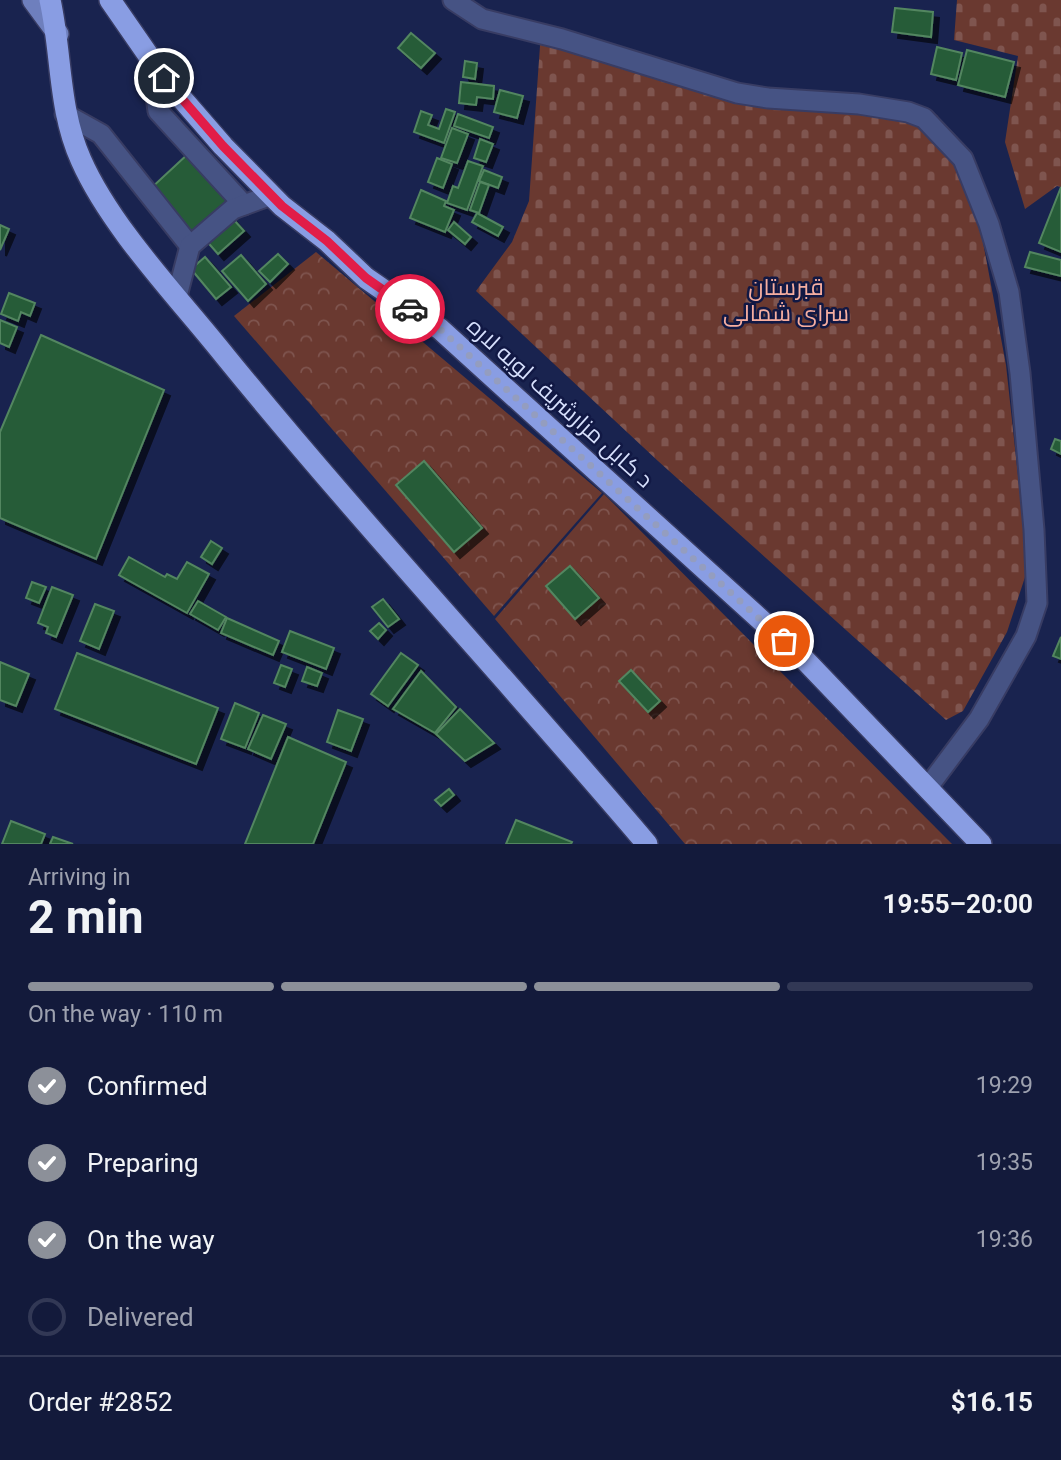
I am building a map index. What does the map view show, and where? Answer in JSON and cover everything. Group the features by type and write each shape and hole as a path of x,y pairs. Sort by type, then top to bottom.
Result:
{"highway":[{"path":"50,0 58,34 65,114 81,160 110,213 268,409 647,844"},
{"name":"د کابل مزارشریف لویه لاره","path":"110,0 151,60 223,146 271,195 327,241 366,278 440,329 804,659 981,844"}],"main road":[{"path":"33,0 58,34"}],"street":[{"path":"453,0 482,19 574,42 737,93 768,98 859,104 908,112 924,118 963,159 989,225 1009,292 1020,373 1034,530 1037,603 1026,636 979,719 928,787"},
{"path":"151,60 158,111 244,205"},
{"path":"65,114 101,134 190,246"},
{"path":"177,296 190,246 233,209 271,195"}],"green space":[{"path":"957,0 1061,0 1061,187 1057,186 1025,209 1005,142 1018,56 954,40"},
{"name":"قبرستان سرای شمالی","path":"541,32 765,94 937,115 968,162 1006,365 1028,568 1007,632 963,711 946,720 658,461 476,291 512,242 529,201"},
{"path":"316,252 602,493 494,616 234,316"},
{"path":"604,494 952,844 685,844 495,619"}],"building":[{"path":"895,8 933,12 931,37 892,32"},
{"path":"411,33 435,53 421,68 398,48"},
{"path":"937,47 962,53 956,80 931,74"},
{"path":"967,50 1014,62 1005,97 958,85"},
{"path":"465,61 477,63 475,79 463,77"},
{"path":"461,82 494,86 493,99 477,97 476,105 459,103"},
{"path":"500,90 523,96 517,118 494,112"},
{"path":"446,109 455,112 444,143 414,132 421,111 432,115 428,125 439,129"},
{"path":"458,114 493,127 489,138 454,126"},
{"path":"452,128 468,134 457,163 441,158"},
{"path":"480,139 493,144 486,162 474,158"},
{"path":"189,153 232,200 223,208 244,231 218,254 197,230 190,236 149,190"},
{"path":"437,158 452,164 443,188 428,182"},
{"path":"468,161 483,166 467,210 447,203 453,186 458,188"},
{"path":"484,170 502,177 498,188 479,181"},
{"path":"480,182 489,185 479,213 470,210"},
{"path":"1061,187 1061,252 1039,243"},
{"path":"421,190 446,201 444,206 454,210 445,232 410,218"},
{"path":"477,213 503,227 498,236 472,222"},
{"path":"454,222 471,237 465,244 448,230"},
{"path":"0,225 9,229 0,250"},
{"path":"1030,252 1061,260 1061,276 1025,267"},
{"path":"278,254 288,264 270,282 259,271"},
{"path":"241,255 266,284 248,301 222,271"},
{"path":"205,257 231,287 216,299 191,269"},
{"path":"9,293 35,303 30,316 21,312 18,321 1,314"},
{"path":"0,320 17,327 9,347 0,343"},
{"path":"41,335 164,390 96,559 0,518 0,432"},
{"path":"1055,439 1061,441 1061,454 1051,449"},
{"path":"424,461 482,528 454,552 396,485"},
{"path":"211,541 222,548 212,564 201,557"},
{"path":"129,557 165,577 167,574 177,579 187,562 209,574 187,613 119,575"},
{"path":"570,566 599,598 575,619 546,586"},
{"path":"32,582 46,587 39,603 26,598"},
{"path":"52,587 73,595 56,637 46,633 48,627 38,623"},
{"path":"383,599 399,619 388,627 372,607"},
{"path":"198,601 226,617 218,630 190,614"},
{"path":"95,604 114,611 99,649 80,641"},
{"path":"227,618 279,641 273,655 221,633"},
{"path":"379,623 386,630 378,639 370,631"},
{"path":"290,631 334,648 326,669 282,652"},
{"path":"1061,637 1061,659 1053,656"},
{"path":"77,653 218,708 196,764 55,709"},
{"path":"401,653 418,665 388,706 371,694"},
{"path":"0,662 29,674 16,706 0,700"},
{"path":"281,665 292,669 285,687 274,683"},
{"path":"307,667 322,673 317,686 302,681"},
{"path":"631,670 660,701 648,712 619,681"},
{"path":"421,671 456,707 435,733 393,709"},
{"path":"235,703 259,713 245,748 221,739"},
{"path":"460,709 494,743 465,761 436,734"},
{"path":"338,710 363,719 351,751 327,742"},
{"path":"263,715 286,724 271,759 248,749"},
{"path":"288,737 346,762 313,844 245,844"},
{"path":"449,789 454,795 441,806 435,800"},
{"path":"516,820 572,842 506,844"},
{"path":"11,821 45,834 41,844 2,844"},
{"path":"53,837 73,844 50,844"}],"way so far":[{"path":"410,309 440,329 784,641"}],"route":[{"path":"164,78 223,146 282,206 327,241 366,278 410,309"}]}
